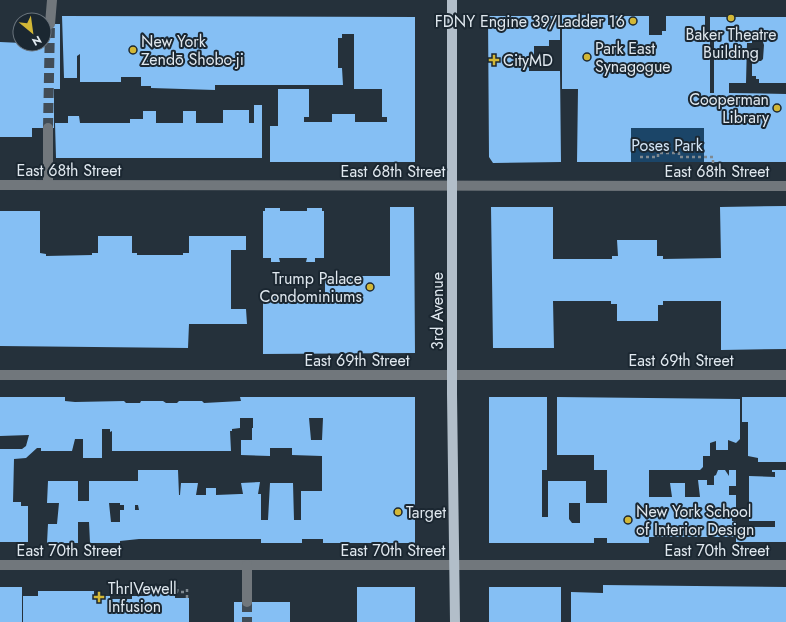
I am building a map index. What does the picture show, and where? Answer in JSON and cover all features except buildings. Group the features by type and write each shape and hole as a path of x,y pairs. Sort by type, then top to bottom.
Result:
{"main road":[{"name":"3rd Avenue","path":"452,0 452,376 455,622"}],"street":[{"path":"51,12 52,0"},
{"path":"48,128 48,185"},
{"name":"East 68th Street","path":"0,185 786,186"},
{"name":"East 69th Street","path":"0,376 786,376"},
{"name":"East 70th Street","path":"0,565 786,565"},
{"path":"247,565 247,602"}],"path":[{"path":"640,157 658,157 658,153 679,153 679,157 713,157 713,169"},
{"path":"178,586 176,592 187,592"},
{"path":"186,598 187,586"},
{"path":"138,587 138,592 145,592"}],"green space":[{"name":"Poses Park","path":"631,128 704,128 704,162 631,162"}],"tunnel":[{"path":"48,128 49,52"},
{"path":"247,602 247,622"}],"place":[{"name":"Baker Theatre Building","path":"731,18"},
{"name":"FDNY Engine 39/Ladder 16","path":"633,21"},
{"name":"New York Zendō Shobo-ji","path":"133,50"},
{"name":"Park East Synagogue","path":"587,57"},
{"name":"CityMD","path":"494,60"},
{"name":"Cooperman Library","path":"777,108"},
{"name":"Trump Palace Condominiums","path":"370,287"},
{"name":"Target","path":"398,512"},
{"name":"New York School of Interior Design","path":"628,520"},
{"name":"ThrIVewell Infusion","path":"99,597"}]}
